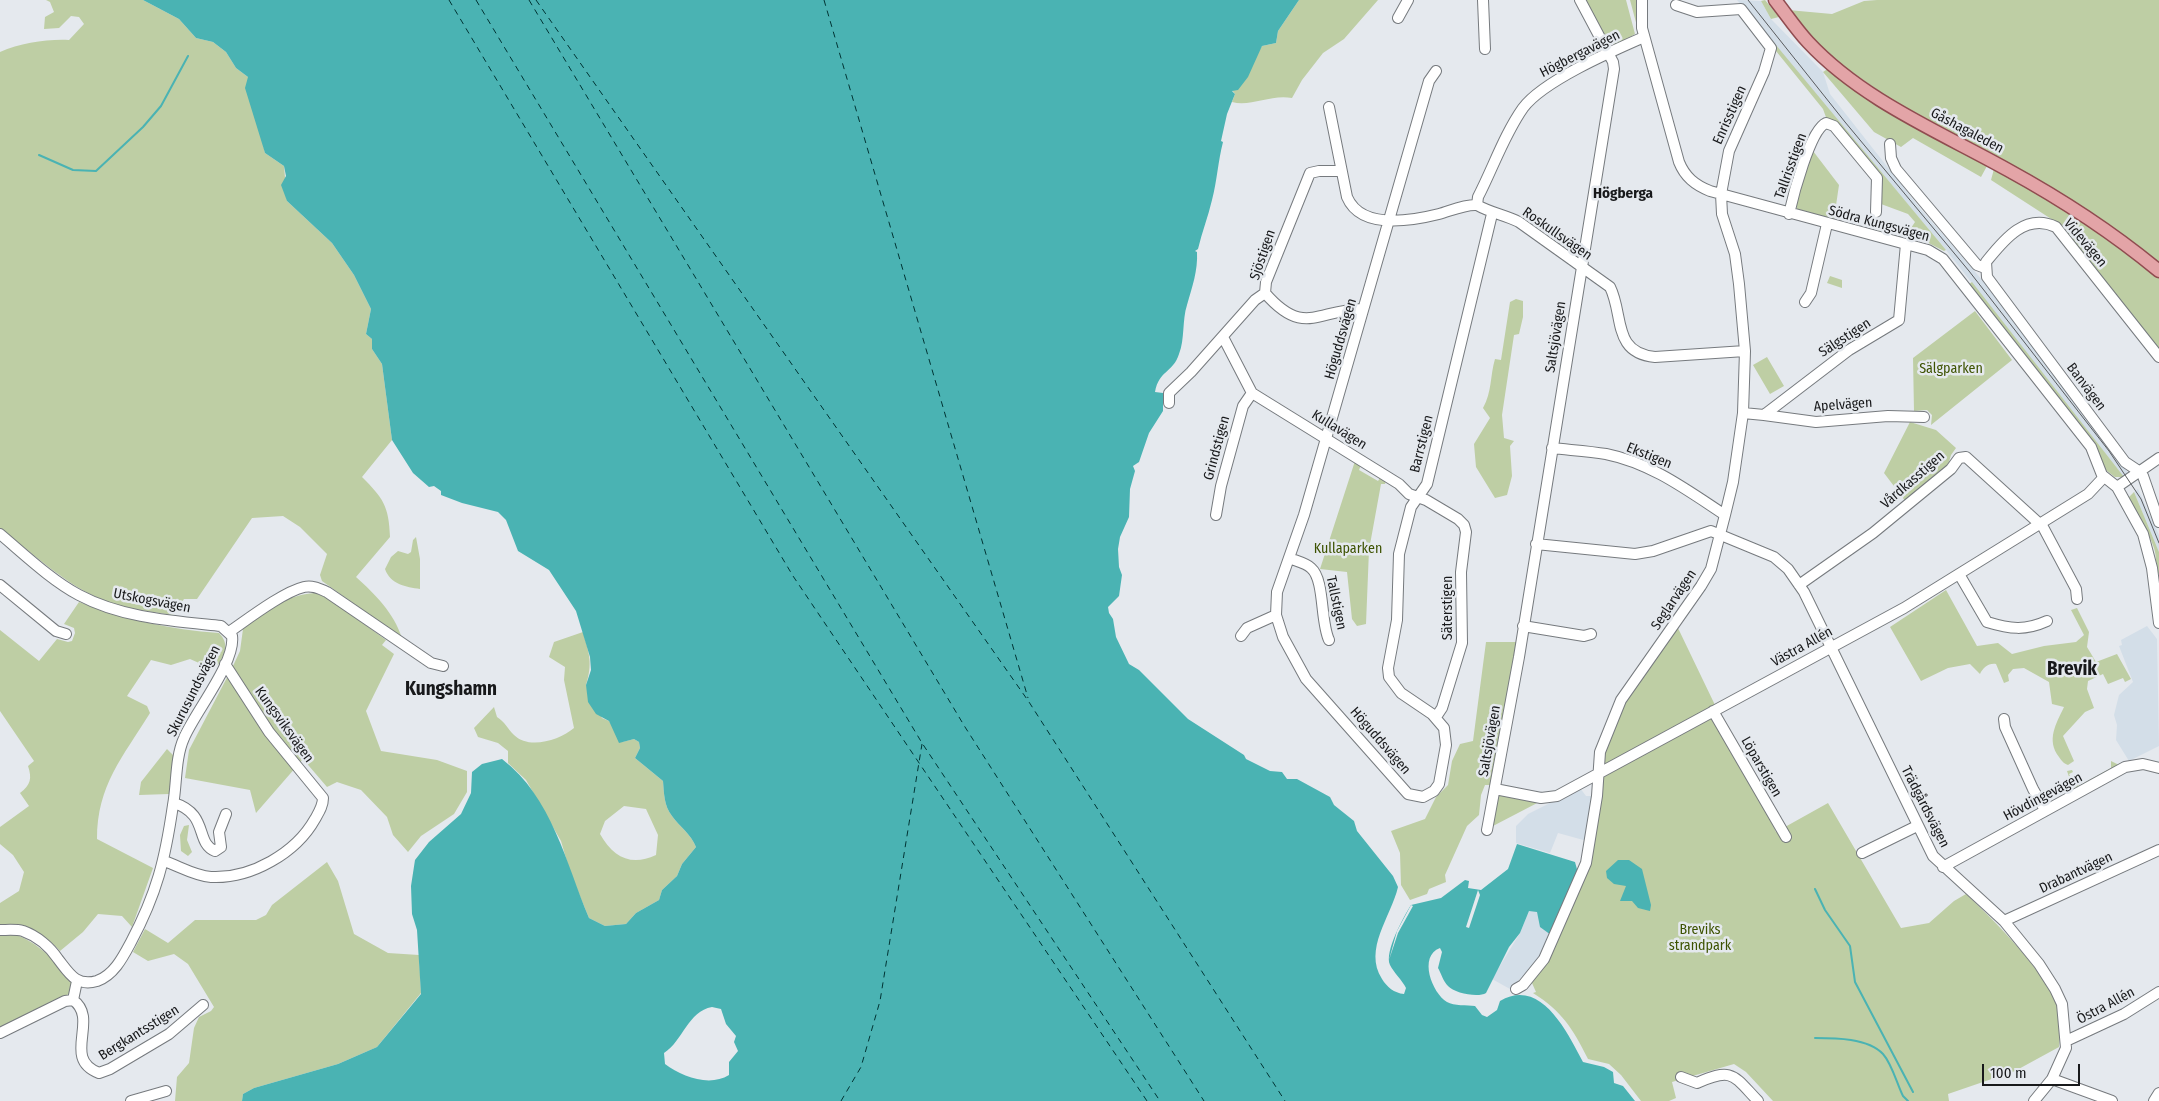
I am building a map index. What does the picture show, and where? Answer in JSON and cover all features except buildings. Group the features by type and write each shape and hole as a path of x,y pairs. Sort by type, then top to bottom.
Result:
{"main road":[{"name":"Gåshagaleden","path":"1775,0 1807,42 1830,63 1867,90 1918,122 2048,193 2085,216 2159,271"}],"street":[{"path":"1398,18 1408,0"},
{"path":"1483,0 1485,49"},
{"name":"Saltsjövägen","path":"1487,830 1523,626 1614,70 1609,54 1580,0"},
{"name":"Södra Kungsvägen","path":"1642,0 1640,19 1644,37 1682,168 1695,184 1721,194 1789,214 1906,244 1936,254 1950,266 2091,447 2104,478"},
{"name":"Enrisstigen","path":"1676,5 1697,12 1741,9 1771,48 1764,72 1739,124 1729,150 1721,194"},
{"name":"Högbergavägen","path":"1476,205 1478,196 1514,122 1531,99 1552,82 1644,37"},
{"name":"Höguddsvägen","path":"1436,71 1429,81 1326,438 1278,592 1276,614 1291,654 1306,679 1354,731 1389,775 1408,794 1416,797 1429,795 1439,784 1446,745 1444,728 1436,717"},
{"path":"1330,107 1341,171 1350,204 1364,214 1390,221 1437,214 1476,205"},
{"name":"Tallrisstigen","path":"1789,214 1797,180 1810,146 1821,125 1826,123 1834,126 1877,178 1876,212"},
{"path":"1890,144 1891,158 1896,169 1977,265 1985,268"},
{"name":"Sjöstigen","path":"1169,403 1169,393 1191,372 1255,300 1265,293 1270,273 1310,173 1341,171"},
{"name":"Seglarvägen","path":"1516,989 1523,985 1544,959 1580,880 1588,853 1600,752 1621,700 1711,569 1725,515 1733,482 1743,413 1745,351 1735,254 1722,214 1721,194"},
{"name":"Roskullsvägen","path":"1476,205 1492,214 1502,214 1519,222 1610,287 1614,295 1621,333 1631,349 1644,356 1745,351"},
{"name":"Barrstigen","path":"1436,717 1402,693 1389,677 1388,668 1397,620 1399,554 1411,507 1427,484 1492,214"},
{"name":"Videvägen","path":"1985,268 1986,262 1998,247 2020,227 2046,222 2056,226 2159,357"},
{"path":"1805,302 1811,293 1827,224"},
{"name":"Sälgstigen","path":"1764,415 1849,350 1899,320 1906,244"},
{"name":"Banvägen","path":"1985,268 1987,277 2124,462 2140,472 2146,482 2159,522"},
{"path":"1265,293 1286,314 1300,318 1313,319 1364,309"},
{"path":"1223,337 1252,392"},
{"name":"Kullavägen","path":"1252,392 1399,484 1409,494 1458,518 1464,525"},
{"name":"Grindstigen","path":"1216,514 1221,486 1243,406 1252,392"},
{"path":"1743,413 1764,415"},
{"name":"Apelvägen","path":"1764,415 1816,422 1888,416 1924,418"},
{"name":"Ekstigen","path":"1552,448 1605,454 1647,467 1665,476 1725,515"},
{"name":"Vårdkasstigen","path":"1799,584 1873,533 1951,469 1959,458 1966,457 2039,523"},
{"path":"2116,487 2159,458"},
{"path":"2104,478 2116,487 2134,516 2148,552 2159,623"},
{"name":"Västra Allén","path":"1495,789 1548,798 1557,796 1599,771 1904,608 2088,494 2104,478"},
{"path":"2039,523 2043,527 2076,589 2076,599"},
{"name":"Säterstigen","path":"1436,717 1442,708 1462,643 1461,572 1466,532 1464,525"},
{"path":"1536,544 1635,554 1653,551 1711,531 1720,534"},
{"name":"Utskogsvägen","path":"0,534 78,594 95,602 133,614 221,626 229,632"},
{"name":"Trädgårdsvägen","path":"1720,534 1774,557 1788,569 1799,584 1831,647 1933,856 2004,921 2039,964 2055,989 2062,1004 2066,1048 2052,1079 2034,1101"},
{"name":"Tallstigen","path":"1289,558 1310,566 1317,574 1324,630 1329,640"},
{"path":"1959,574 1988,622 2011,629 2025,629 2047,621"},
{"path":"0,586 56,631 66,634"},
{"name":"Skurusundsvägen","path":"77,981 89,982 101,979 123,958 148,909 164,860 183,740 225,664 233,644 229,632 282,598 304,587 312,587 328,592 431,663 443,666"},
{"path":"1241,636 1247,628 1276,614"},
{"path":"1523,626 1584,636 1591,634"},
{"name":"Kungsviksvägen","path":"164,860 208,877 222,877 261,866 301,840 308,832 323,800 269,732 225,664"},
{"name":"Löparstigen","path":"1713,711 1786,837"},
{"path":"2004,719 2004,728 2045,810"},
{"name":"Hövdingevägen","path":"1943,867 2125,767 2143,764 2159,768"},
{"path":"174,803 184,806 196,817 205,842 215,850 222,847 220,832 226,814"},
{"path":"1862,854 1917,826"},
{"name":"Drabantvägen","path":"2004,921 2159,850"},
{"path":"0,930 21,930 39,940 58,958 68,974 77,981 73,1000 65,1001 0,1033"},
{"name":"Östra Allén","path":"2066,1041 2124,1014 2159,992"},
{"name":"Bergkantsstigen","path":"73,1000 77,1002 84,1020 80,1049 82,1057 88,1068 100,1073 110,1070 169,1034 203,1004"},
{"path":"100,1073 110,1078"},
{"path":"1681,1077 1697,1083 1717,1074 1729,1074 1737,1078 1758,1101"},
{"path":"2052,1079 2112,1101"},
{"path":"131,1101 166,1090"},
{"path":"2154,1101 2159,1093"}],"shaded area":[{"path":"1737,0 1761,1 1771,19 1823,72 1830,94 1919,207 1990,289 2128,473 2124,477 1946,250"},
{"path":"2138,489 2159,535 2159,552 2134,492"},
{"path":"2147,626 2157,639 2159,746 2129,761 2116,740 2117,725 2114,715 2119,695 2133,682 2119,646 2122,645 2121,640"},
{"path":"1580,788 1586,796 1594,796 1587,841 1558,833 1550,853 1516,843 1516,826 1528,814"},
{"path":"1529,911 1537,911 1541,926 1553,936 1541,958 1510,989 1492,979 1520,933"}],"green space":[{"path":"46,0 143,0 179,19 196,38 213,42 226,52 236,68 248,77 265,153 284,166 287,201 332,243 354,275 371,309 366,334 372,339 372,349 382,364 392,440 362,477 383,503 388,518 390,537 356,577 377,597 389,612 402,638 322,581 320,575 327,554 300,527 283,516 252,518 197,599 184,599 173,615 122,606 94,596 57,573 0,528 0,52 34,42 69,40 84,24 79,17 71,16 59,28 44,29 45,17 54,12 50,2"},
{"path":"1299,0 1378,0 1344,39 1323,53 1302,80 1292,98 1284,97 1246,103 1232,102 1235,94 1232,90 1262,46 1276,43 1278,31"},
{"path":"1586,0 1626,0 1635,34 1616,46 1611,45 1610,39 1606,39"},
{"path":"1630,0 1637,0 1638,30"},
{"path":"1765,0 1779,17 1771,19 1761,1"},
{"path":"2159,0 2159,265 1889,98 1829,56 1788,10 1832,14 1864,1"},
{"path":"1766,33 1946,250 1944,251 1919,238 1878,231 1880,224 1911,228 1915,222 1908,214 1881,204 1880,179 1827,120 1823,109 1763,35"},
{"path":"1829,68 1987,166 1981,177 1913,138 1901,147 1874,132 1823,72"},
{"path":"1813,151 1839,185 1834,219 1797,209 1796,202"},
{"path":"1994,169 2100,232 2159,277 2159,351 2059,224 1991,180"},
{"path":"1830,276 1842,280 1842,288 1827,283"},
{"path":"1972,282 2124,477 2115,477 2103,468 1969,284"},
{"path":"1516,299 1523,301 1523,317 1519,334 1514,335 1502,415 1504,438 1514,441 1510,446 1512,476 1507,495 1495,498 1476,467 1474,444 1490,418 1483,408 1488,396 1495,359 1501,360 1510,302"},
{"name":"Sälgparken","path":"1975,311 2012,360 1931,425 1932,415 1927,410 1914,411 1913,358"},
{"path":"1767,357 1784,386 1770,394 1753,365"},
{"path":"1910,422 1936,430 1956,448 1951,455 1947,469 1906,502 1884,473"},
{"name":"Kullaparken","path":"1355,461 1361,465 1359,470 1378,481 1380,478 1386,480 1385,484 1381,484 1369,550 1366,624 1357,626 1352,619 1347,572 1320,569"},
{"path":"2134,492 2159,552 2159,575 2152,541 2128,498"},
{"path":"416,537 420,559 420,589 404,586 395,581 387,574 385,569 391,557 398,551 408,554 411,552 413,540"},
{"path":"1946,590 1977,646 1998,643 2012,654 2044,646 2076,642 2084,635 2071,610 2077,608 2089,632 2087,647 2096,662 2117,654 2131,679 2125,682 2123,678 2108,684 2103,674 2088,681 2087,689 2094,708 2085,712 2063,736 2074,761 2068,765 2064,763 2055,751 2053,744 2054,732 2064,707 2052,704 2049,682 2024,668 2013,669 2008,675 2009,681 2004,683 1996,664 1986,666 1980,674 1970,664 1948,668 1921,681 1890,627"},
{"path":"315,593 327,597 386,640 382,645 394,654 366,711 381,751 437,760 467,771 467,792 454,814 421,836 408,852 393,835 387,817 361,790 337,782 327,787 303,759 256,813 250,790 185,778 189,750 240,651 243,629 267,610 286,600"},
{"path":"79,602 113,614 148,623 219,633 224,641 225,648 218,665 208,667 190,659 171,665 151,660 127,696 147,706 150,713 113,772 101,803 97,839 153,868 132,927 122,916 98,914 83,932 60,951 40,934 18,926 0,924 0,903 19,891 24,872 13,855 0,844 0,827 29,806 20,793 28,784 30,774 28,766 34,761 0,711 0,630 39,661 57,639 68,642 72,641 75,633 74,628 64,624"},
{"name":"Breviks strandpark","path":"1677,626 1776,832 1828,803 1901,928 1929,923 1954,901 1966,894 2018,947 2052,994 2059,1012 2059,1047 2015,1071 1948,1094 1949,1101 1773,1101 1746,1072 1734,1064 1672,1082 1676,1098 1669,1101 1641,1101 1621,1075 1609,1064 1588,1059 1566,1021 1552,1007 1533,993 1536,992 1532,983 1529,984 1587,871 1601,760 1625,699"},
{"path":"583,632 589,658 586,685 602,718 609,721 622,742 634,739 639,742 640,748 635,758 663,781 669,812 691,838 696,847 682,864 677,876 662,890 659,900 636,913 626,924 605,926 589,918 570,872 561,841 526,780 508,763 508,751 498,743 478,737 474,728 494,707 497,717 514,735 528,742 544,742 561,736 574,728 564,680 565,667 549,657 554,642","holes":["624,806 646,809 658,835 656,855 639,860 624,858 611,849 600,834 605,821"]},
{"path":"1486,642 1518,642 1493,785 1485,785 1481,795 1479,815 1467,826 1445,875 1446,882 1429,889 1427,894 1410,900 1401,885 1400,853 1391,831 1425,819 1436,797 1448,785 1452,761 1460,744 1473,741"},
{"path":"167,749 174,756 169,794 139,795 141,782"},
{"path":"2111,761 2119,765 2074,791 2067,771 2072,770 2073,772 2069,774 2073,782 2077,780 2080,785 2111,768"},
{"path":"1498,794 1541,801 1493,826 1491,825"},
{"path":"189,825 187,840 192,852 188,856 181,851 180,835 184,826"},
{"path":"327,862 338,881 354,934 388,953 419,955 421,993 377,1047 338,1064 254,1088 243,1094 242,1101 175,1101 177,1077 189,1063 194,1028 199,1017 211,1011 214,1007 188,964 174,954 148,961 133,952 145,929 168,943 195,920 256,920 266,915 272,905"},
{"path":"11,933 30,941 38,947 73,982 71,993 0,1027 0,934"}],"water":[{"path":"143,0 1299,0 1278,31 1276,43 1262,46 1248,77 1238,90 1232,91 1235,94 1227,114 1221,141 1223,142 1214,193 1198,249 1195,251 1197,252 1197,266 1185,311 1181,348 1173,365 1163,375 1157,385 1155,392 1163,393 1163,411 1149,433 1139,462 1133,466 1135,471 1130,489 1129,517 1120,537 1118,549 1119,567 1122,575 1119,596 1108,607 1113,619 1116,637 1129,664 1139,670 1188,719 1244,755 1246,759 1270,771 1282,772 1287,779 1297,779 1330,797 1334,805 1354,821 1357,831 1393,876 1398,887 1380,933 1376,956 1377,968 1382,979 1394,991 1404,994 1406,988 1390,965 1390,952 1396,934 1411,905 1441,898 1465,880 1469,881 1468,888 1481,890 1508,869 1517,844 1575,862 1578,873 1551,935 1540,927 1537,912 1529,911 1520,933 1509,947 1486,993 1478,995 1466,994 1451,989 1443,979 1438,968 1442,952 1440,948 1433,952 1430,959 1429,966 1432,983 1436,991 1447,1002 1457,1005 1475,1006 1482,1015 1487,1017 1497,1010 1500,1001 1515,995 1528,996 1540,1002 1561,1023 1583,1062 1604,1067 1613,1072 1614,1083 1623,1086 1635,1101 242,1101 243,1094 254,1088 338,1064 377,1047 421,994 417,930 412,914 411,886 415,860 429,842 461,814 471,793 472,772 482,764 502,759 519,774 533,792 556,832 589,918 605,926 626,924 636,913 659,900 662,890 677,876 682,864 696,847 667,808 663,781 635,758 640,748 639,742 634,739 619,743 609,721 596,714 588,702 586,685 591,670 590,657 576,611 549,570 518,551 506,520 498,512 462,503 441,495 441,491 434,486 429,487 413,473 392,440 382,364 372,349 372,339 366,334 371,309 354,275 332,243 287,201 281,185 286,176 284,166 265,153 245,88 248,77 236,68 226,52 213,42 196,38 179,19","holes":["712,1007 721,1009 726,1024 736,1036 734,1042 738,1051 729,1062 729,1075 713,1080 696,1079 680,1073 665,1064 664,1053 671,1048 697,1014"]},
{"path":"1618,860 1629,860 1642,869 1651,905 1650,911 1638,908 1632,901 1620,901 1626,886 1614,884 1607,878 1606,871"}],"pier":[{"path":"1478,890 1480,895 1469,928 1466,927"},
{"path":"1411,905 1413,906 1398,933 1389,960 1397,931"}],"waterway":[{"path":"39,155 73,170 96,171 143,127 161,106 188,56"},
{"path":"1815,889 1825,910 1850,946 1855,982 1913,1092"},
{"path":"1815,1038 1851,1040 1877,1049 1886,1058 1903,1096 1908,1101"}],"ferry route":[{"path":"449,0 793,576 1147,1101"},
{"path":"476,0 922,743 1160,1101"},
{"path":"529,0 965,727 1204,1101"},
{"path":"536,0 1029,702 1285,1101"},
{"path":"824,0 1028,698"},
{"path":"841,1101 861,1067 880,1001 922,744"}],"tram line":[{"path":"1748,0 1845,122 1969,271 2109,451 2141,499 2159,543"}],"district":[{"name":"Högberga","path":"1623,194"},
{"name":"Brevik","path":"2072,670"},
{"name":"Kungshamn","path":"451,690"}]}
